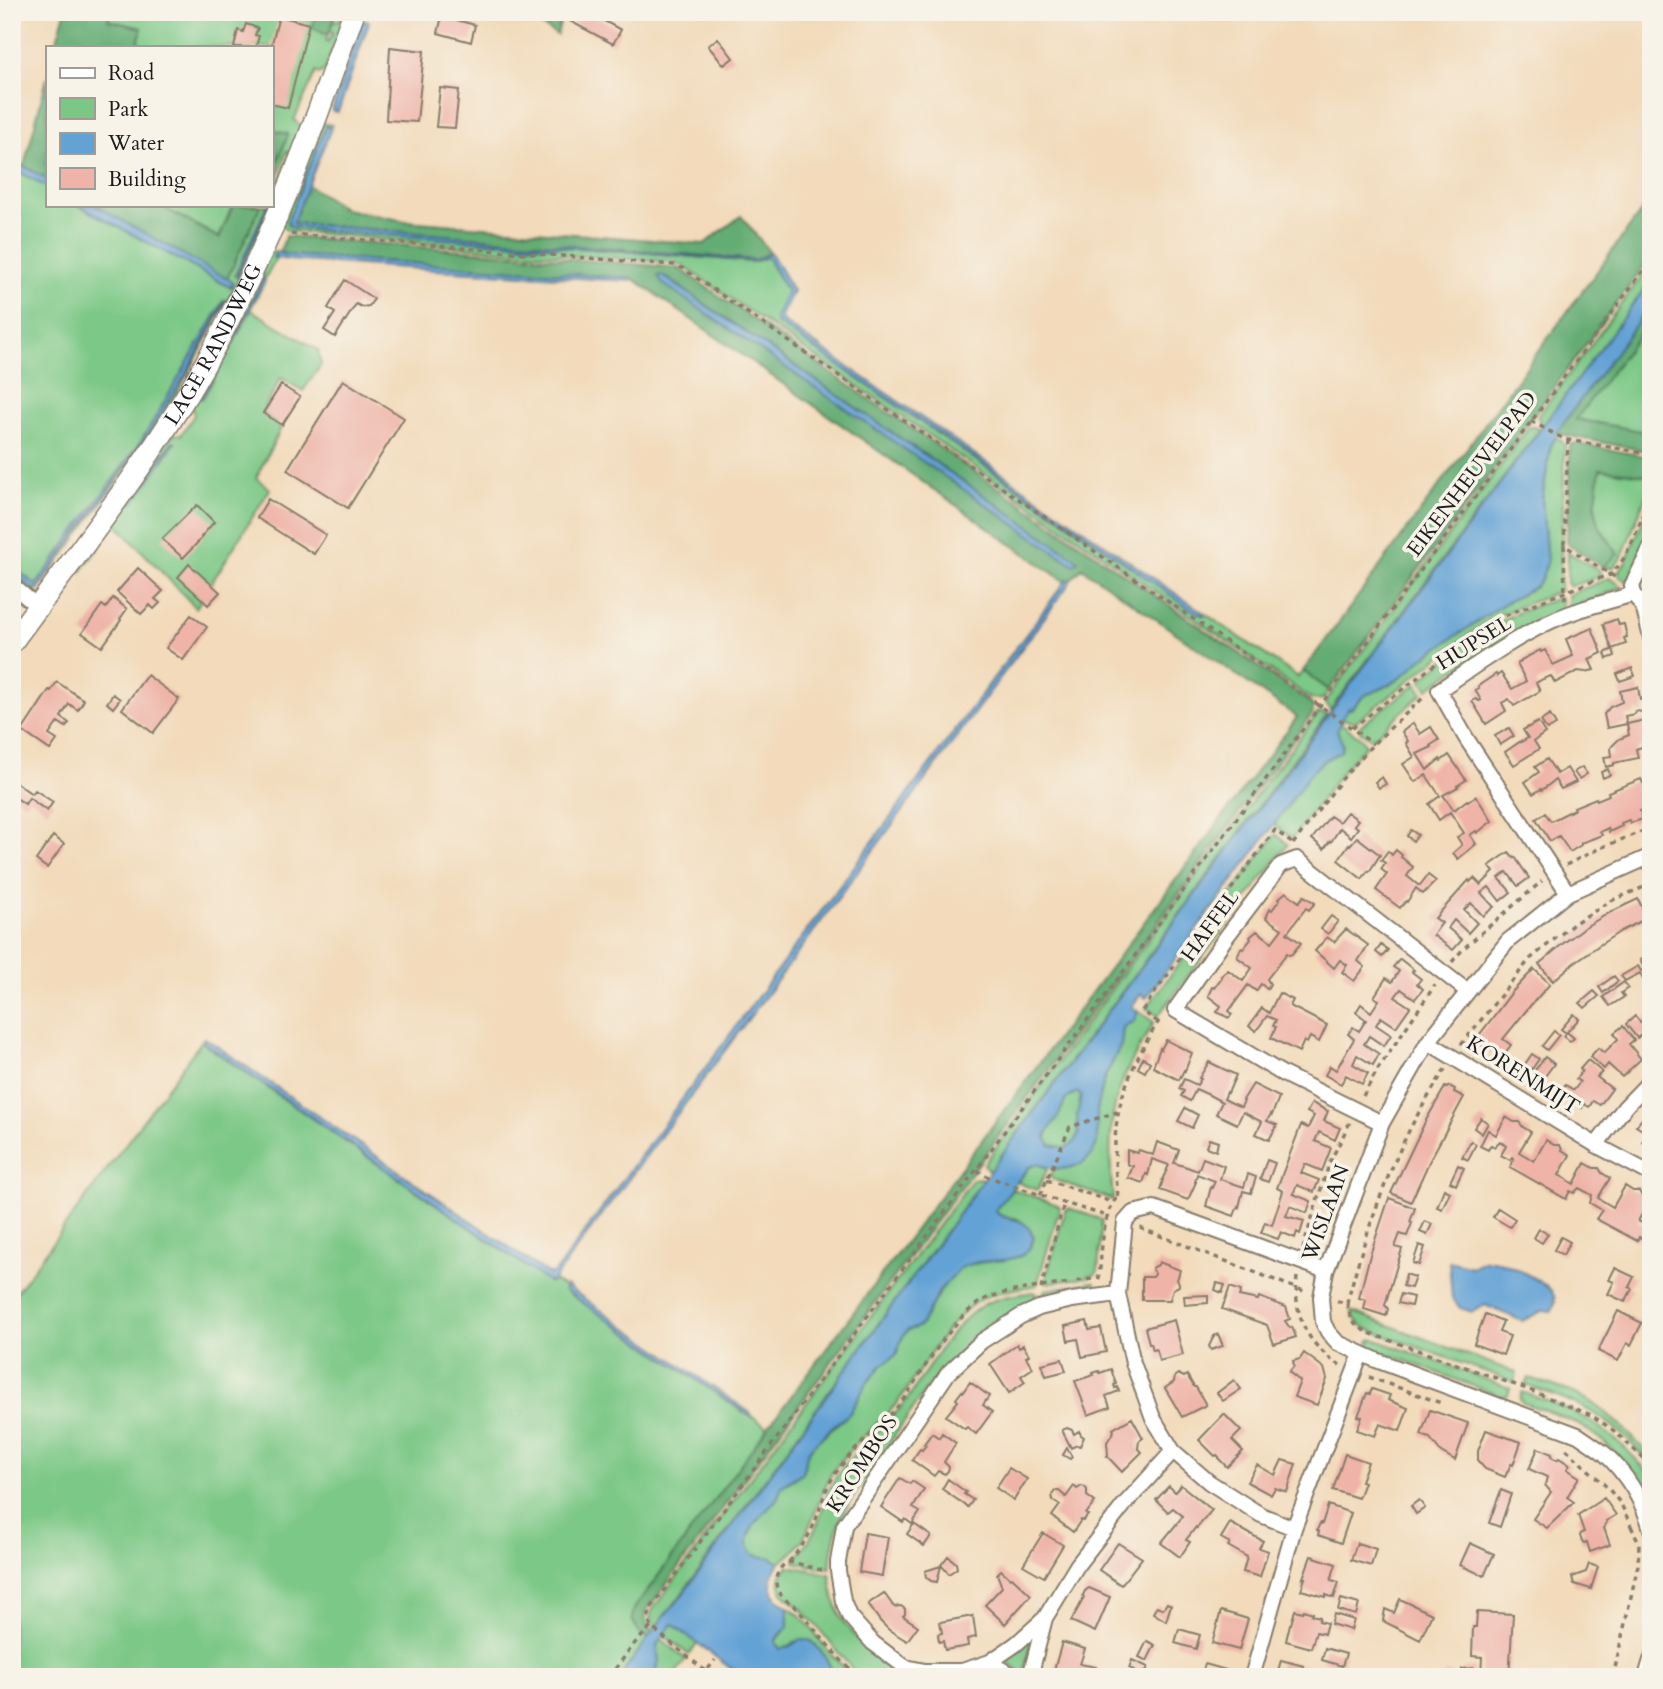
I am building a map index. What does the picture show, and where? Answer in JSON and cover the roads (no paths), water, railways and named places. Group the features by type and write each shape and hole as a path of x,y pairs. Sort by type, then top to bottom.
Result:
{"street":[{"name":"LAGE RANDWEG","path":"12,642 134,477 189,392 223,331 273,228 303,154 354,12"},
{"path":"1651,547 1633,590 1644,609 1651,638"},
{"path":"12,585 38,607"},
{"name":"HUPSEL","path":"1568,893 1466,738 1439,690 1542,625 1633,590"},
{"name":"WISLAAN","path":"1651,856 1568,893 1508,941 1428,1042 1382,1123 1326,1271 1321,1297 1323,1322 1338,1343 1578,1435 1606,1455 1629,1483 1648,1511 1651,1529"},
{"name":"HAFFEL","path":"1382,1123 1283,1074 1175,1010 1281,865 1297,859 1467,991"},
{"name":"KORENMIJT","path":"1428,1042 1596,1145 1651,1174"},
{"path":"1596,1145 1625,1107 1651,1080"},
{"path":"1294,1528 1261,1515 1209,1482 1173,1451 1153,1418 1133,1363 1118,1294 1129,1217 1154,1209 1326,1271"},
{"name":"KROMBOS","path":"1118,1294 1072,1300 1039,1308 1021,1316 982,1341 948,1373 844,1527 838,1570 843,1601 849,1616 873,1643 905,1667 925,1671 962,1671 990,1662 1016,1644 1045,1618 1085,1555 1124,1505 1173,1451"},
{"path":"1252,1677 1294,1528 1361,1354"},
{"name":"KROMBOS","path":"1030,1677 1045,1618"},
{"path":"1646,1677 1651,1661"},
{"path":"990,1662 1016,1677"}],"water":[{"path":"362,22 369,22 338,112 332,111"},
{"path":"326,126 331,128 293,223 755,260 767,254 772,255 793,291 781,316 782,321 1204,615 1190,609 777,323 775,319 787,291 767,257 753,262 291,227 287,223 288,220"},
{"path":"12,160 46,178 46,186 12,168"},
{"path":"80,206 96,206 231,281 233,284 228,286"},
{"path":"267,206 270,206 237,277 236,273"},
{"path":"276,252 632,278 629,281 289,260 273,257"},
{"path":"662,275 1078,560 1074,565 662,283 658,276"},
{"path":"265,277 231,347 201,399 199,396"},
{"path":"1651,280 1651,304 1557,432 1551,445 1542,499 1547,563 1541,579 1535,587 1505,603 1423,658 1398,680 1365,695 1349,708 1337,730 1343,745 1341,751 1322,762 1309,775 1146,998 1141,994 1132,1007 1138,1011 1135,1019 1123,1028 1121,1045 1104,1079 1097,1110 1097,1143 1092,1155 1082,1164 1068,1168 1054,1169 1036,1164 1029,1167 996,1209 1001,1215 1026,1225 1034,1238 1029,1249 1021,1256 979,1262 960,1268 940,1290 921,1325 908,1330 896,1355 880,1367 867,1383 849,1414 811,1448 803,1472 782,1486 777,1499 753,1525 747,1544 752,1554 770,1557 779,1563 772,1576 773,1593 788,1607 788,1627 775,1642 780,1649 789,1647 800,1639 812,1641 825,1656 835,1677 742,1677 672,1624 657,1645 659,1661 654,1677 620,1677 989,1172","holes":["1078,1093 1081,1096 1075,1142 1066,1148 1051,1145 1046,1138 1047,1133 1066,1099"]},
{"path":"225,299 189,369 149,434 38,588 33,589 12,572 12,566 36,585 142,440"},
{"path":"173,441 175,442 138,496 129,504 130,502"},
{"path":"1067,579 1069,584 551,1283 203,1042 205,1038 548,1274 552,1274"},
{"path":"1493,1260 1526,1274 1549,1289 1555,1298 1552,1311 1542,1311 1522,1321 1485,1305 1472,1312 1460,1308 1452,1298 1449,1261 1472,1267 1483,1261"},
{"path":"566,1286 751,1413 752,1417 564,1290"}]}
